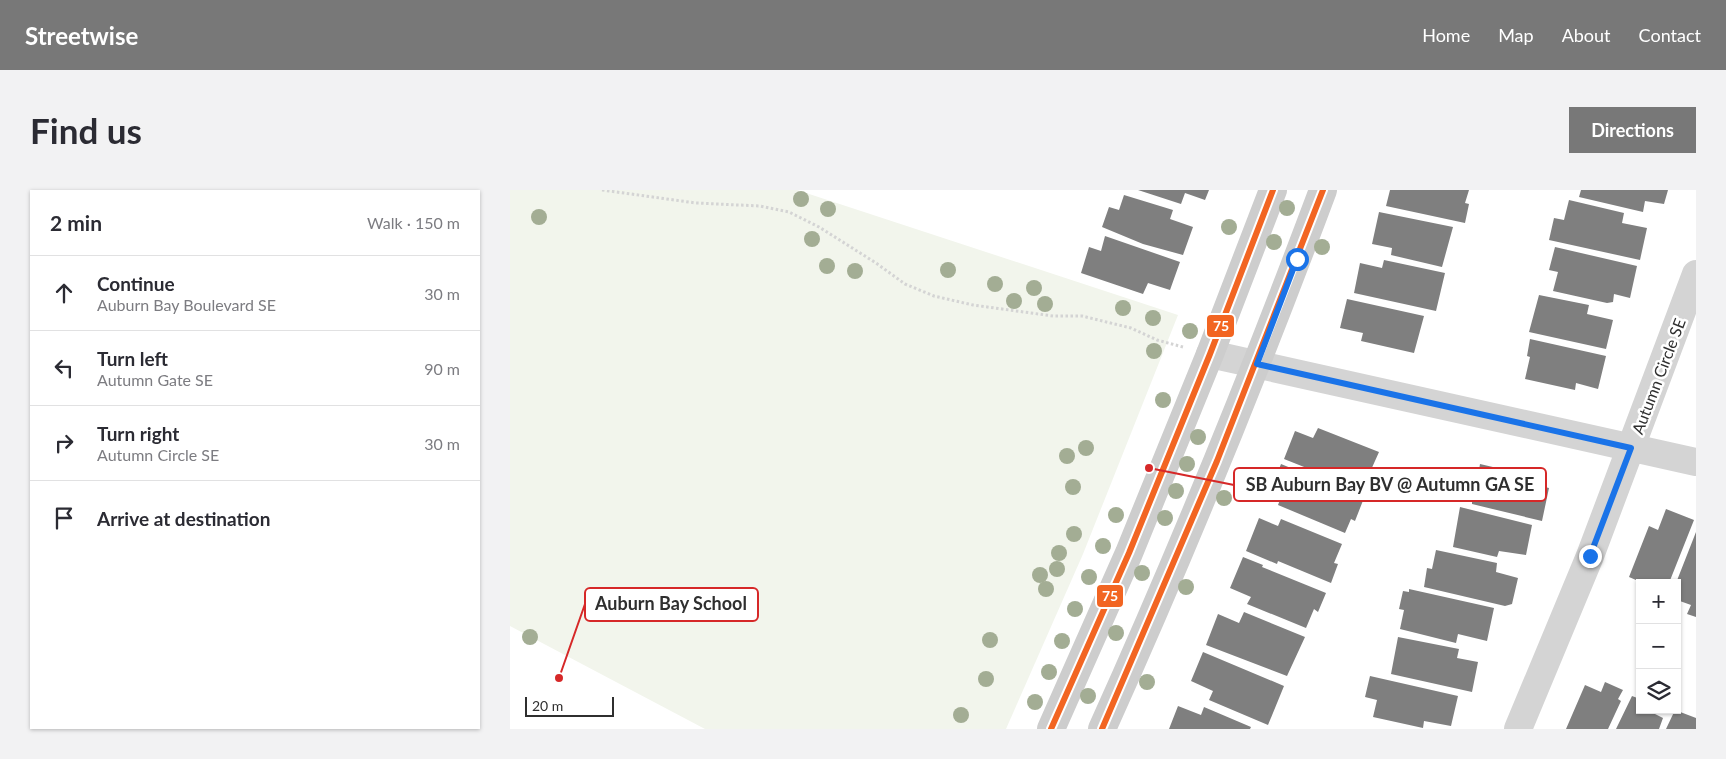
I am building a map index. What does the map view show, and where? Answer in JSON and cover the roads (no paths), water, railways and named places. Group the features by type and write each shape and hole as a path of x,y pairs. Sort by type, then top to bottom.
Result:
{"street":[{"path":"1051,729 1129,553 1210,354 1273,190"},
{"path":"1102,729 1200,503 1257,364 1323,190"},
{"name":"Autumn Circle SE","path":"1518,729 1590,556 1696,274"},
{"path":"1210,354 1696,462"}],"place":[{"name":"SB Auburn Bay BV @ Autumn GA SE","path":"1149,468"},
{"name":"Auburn Bay School","path":"559,678"}]}
